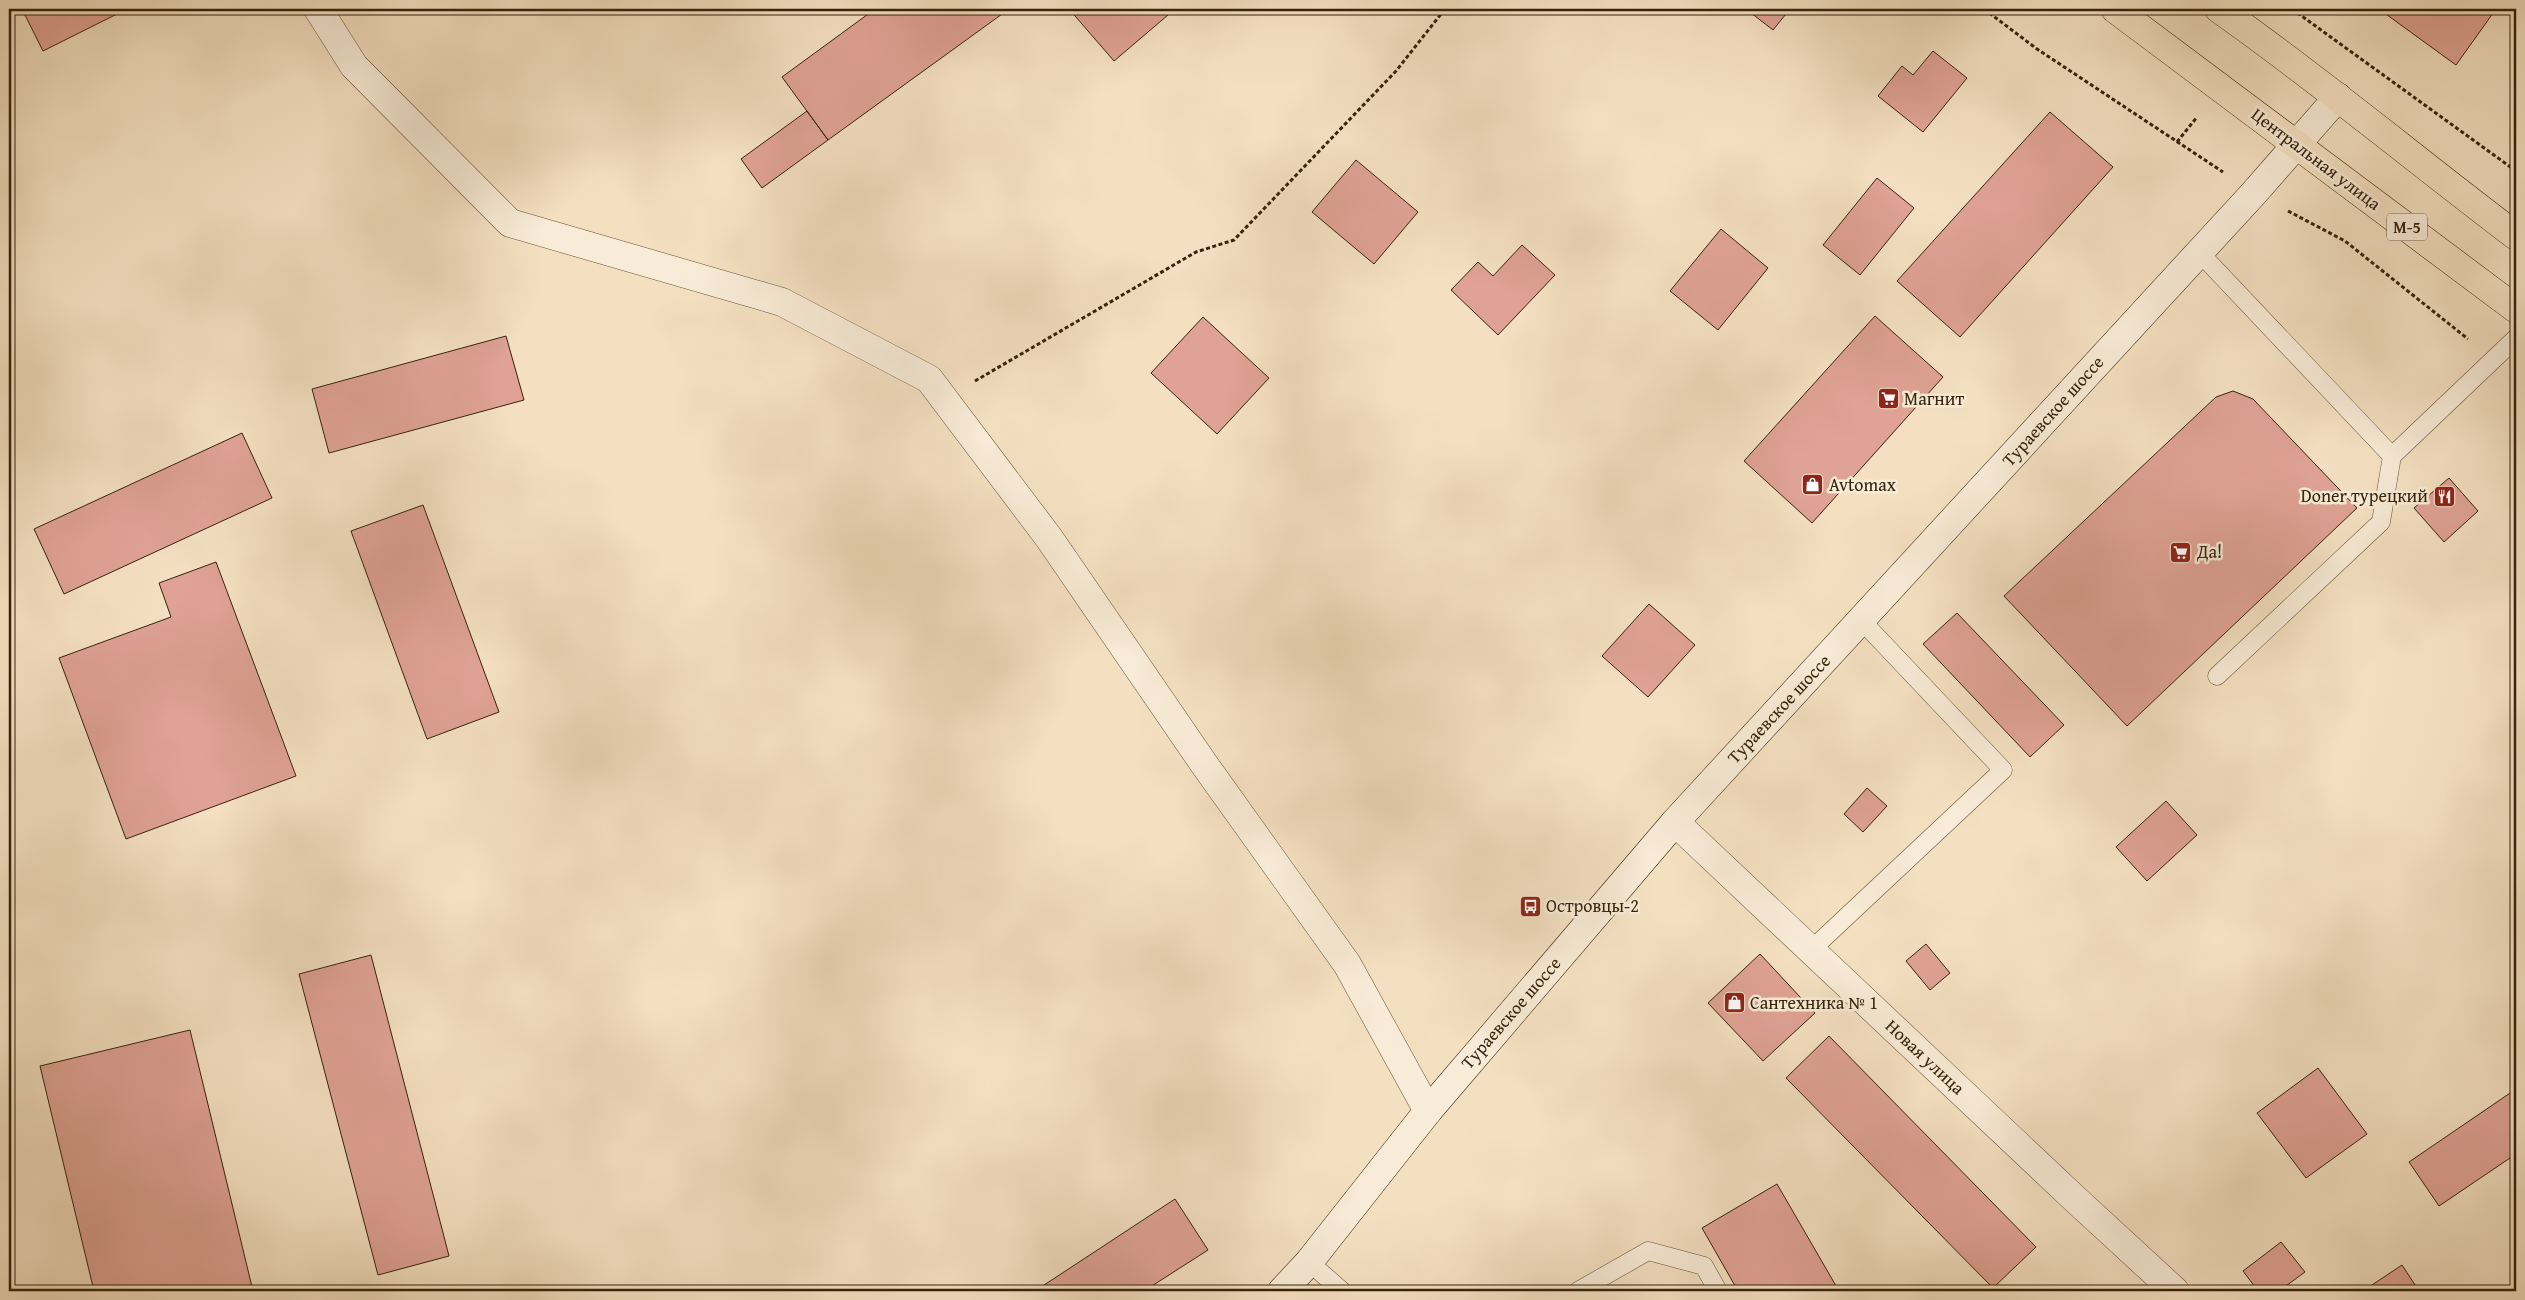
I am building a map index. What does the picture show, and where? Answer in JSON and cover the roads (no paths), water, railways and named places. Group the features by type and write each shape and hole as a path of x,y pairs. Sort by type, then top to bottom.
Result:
{"main road":[{"name":"Центральная улица","path":"2115,9 2516,309"},
{"path":"2219,9 2338,97 2433,174 2516,236"}],"street":[{"path":"318,9 354,66 510,223 782,302 929,379 1050,538 1204,764 1347,964 1428,1111"},
{"name":"Тураевское шоссе","path":"1282,1291 1309,1262 1428,1111 1675,822 2297,145 2338,97"},
{"name":"Новая улица","path":"1675,822 2075,1200 2176,1291"}],"lane":[{"path":"2199,252 2392,456"},
{"path":"2217,676 2381,522 2392,456 2516,338"},
{"path":"1811,950 2003,770 1862,620"},
{"path":"1578,1291 1648,1251 1704,1266 1718,1291"},
{"path":"1309,1262 1342,1291"}],"place":[{"name":"Магнит","path":"1888,399"},
{"name":"Avtomax","path":"1813,485"},
{"name":"Doner турецкий","path":"2444,496"},
{"name":"Да!","path":"2181,552"},
{"name":"Островцы-2","path":"1530,906"},
{"name":"Сантехника № 1","path":"1734,1003"}]}
